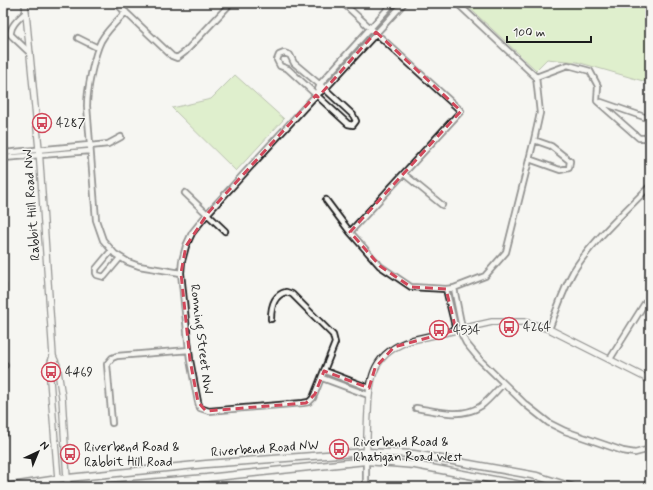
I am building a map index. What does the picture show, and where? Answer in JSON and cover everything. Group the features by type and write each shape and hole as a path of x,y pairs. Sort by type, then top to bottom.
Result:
{"main road":[{"name":"Riverbend Road NW","path":"5,487 206,464 366,452 422,456 537,476 572,487"},
{"name":"Riverbend Road NW","path":"102,487 366,462 415,465 532,487"},
{"name":"Rabbit Hill Road NW","path":"67,479 68,487"},
{"name":"Rabbit Hill Road NW","path":"58,480 58,487"}],"street":[{"name":"Rabbit Hill Road NW","path":"25,3 39,149 53,356 57,365 62,397 67,479"},
{"path":"116,3 172,56 177,58 185,52 228,4"},
{"path":"344,3 462,110 350,232"},
{"name":"Ronning Street NW","path":"316,95 320,84 392,3"},
{"name":"Ronning Street NW","path":"271,319 271,305 284,292 286,292 292,294 331,332 334,337 335,343 313,398 306,403 206,411 200,408 189,350 182,272 184,253 189,239 208,213 316,95 325,89 404,3"},
{"path":"326,200 350,232 380,266 411,287 454,288 485,276 506,252 534,140 540,107 536,77 457,3"},
{"path":"26,12 10,31 11,35 30,53"},
{"path":"126,12 110,30 98,48 87,98 97,227 103,240 111,251 120,258 139,266 182,272"},
{"path":"78,38 98,48"},
{"path":"284,53 290,55 294,63 325,89 353,115 356,121 353,125 348,124 288,69 280,66 277,60 279,55 284,53"},
{"path":"536,77 568,65 590,71 598,86 597,101"},
{"path":"597,101 650,119"},
{"path":"597,101 639,138 646,138 650,132"},
{"path":"3,158 39,156 108,144 121,137"},
{"path":"529,159 560,170 569,168 570,161 551,146 534,140"},
{"path":"3,153 39,149 90,147"},
{"path":"404,174 442,205"},
{"path":"549,329 568,282 588,250 650,186"},
{"path":"185,194 208,213 225,231"},
{"path":"111,251 96,269 97,275 104,277 120,258"},
{"path":"3,286 3,294"},
{"path":"454,288 459,329"},
{"path":"446,289 459,329 474,355 532,411 549,423 565,431 629,453 650,449"},
{"path":"610,359 645,303"},
{"path":"366,487 368,395 375,368 384,356 394,347 412,340 492,322 513,321 530,323 549,329 650,380"},
{"path":"112,423 108,364 110,360 117,356 189,350"},
{"name":"Rabbit Hill Road NW","path":"53,356 50,365 50,380 58,480"},
{"path":"325,371 369,388"},
{"path":"322,378 368,395"},
{"path":"416,408 451,413 467,412 481,405 503,384"},
{"path":"3,426 3,434"}],"highlighted area":[{"path":"376,32 461,111 350,232 380,266 411,287 446,289 456,330 394,347 375,368 369,388 324,371 315,394 306,403 206,411 198,402 190,360 181,273 186,246 208,213 316,95 318,97"}],"green space":[{"path":"464,3 650,3 650,83 577,62 547,59 536,70"},
{"path":"235,75 284,119 236,171 172,108 211,99"}],"place":[{"name":"4287","path":"42,123"},
{"name":"4264","path":"509,327"},
{"name":"4534","path":"439,330"},
{"name":"4469","path":"51,372"},
{"name":"Riverbend Road & Rhatigan Road West","path":"339,449"},
{"name":"Riverbend Road & Rabbit Hill Road","path":"70,454"}]}
